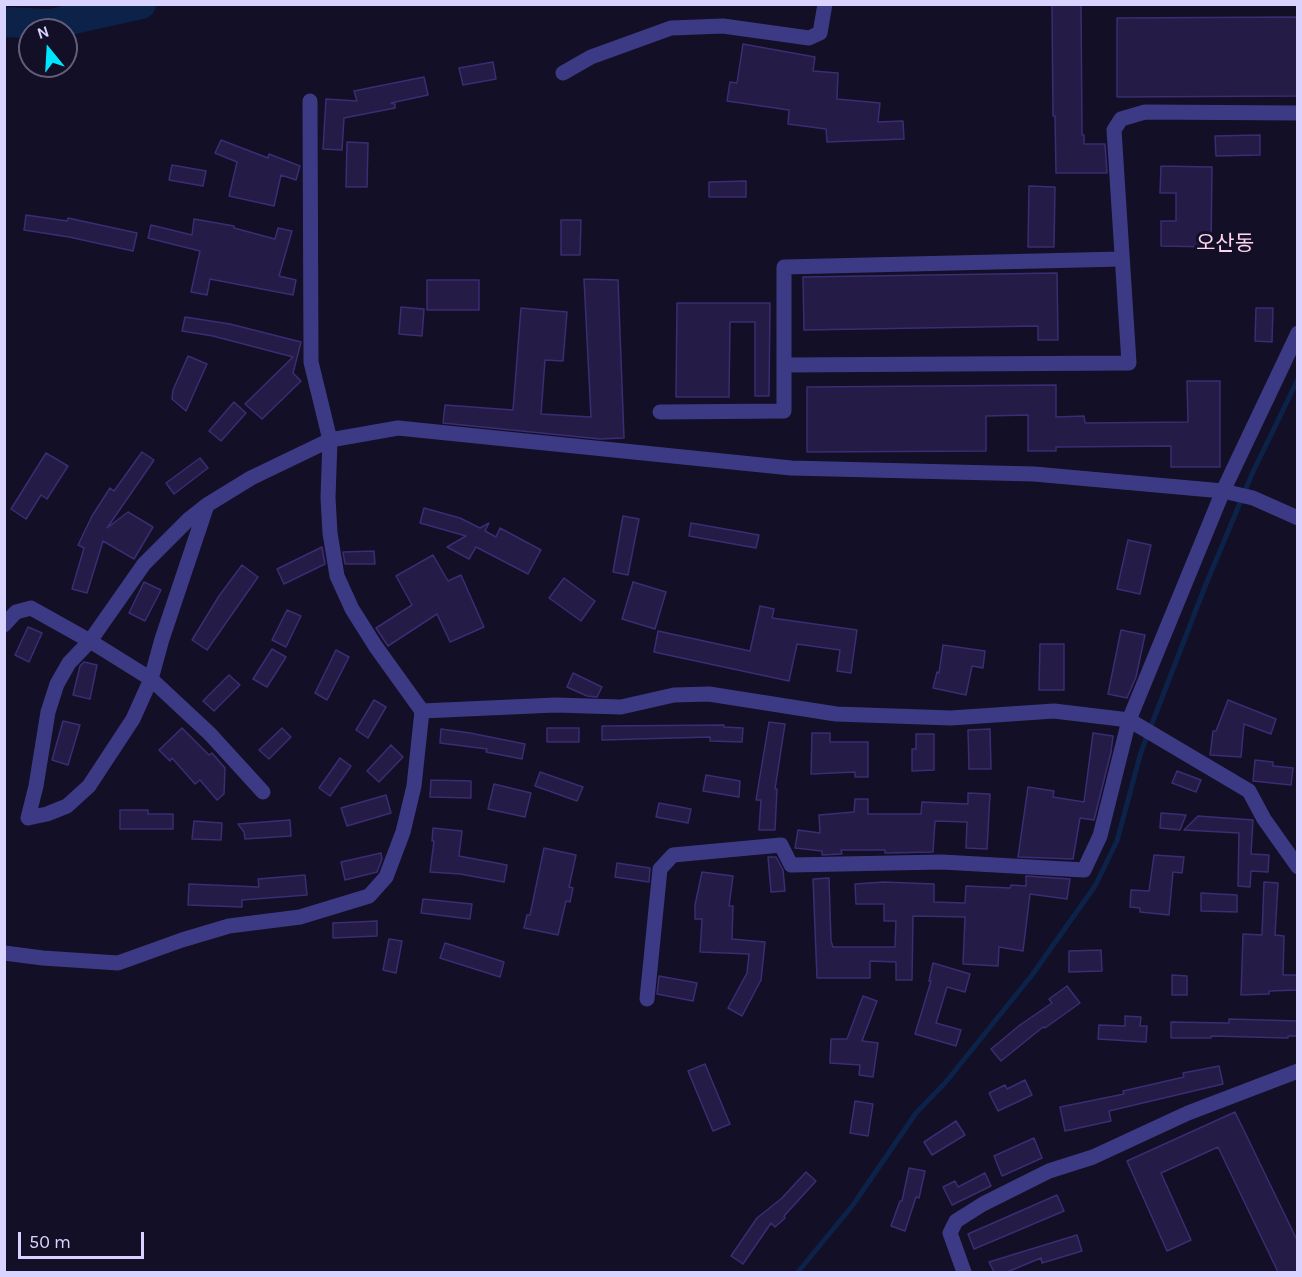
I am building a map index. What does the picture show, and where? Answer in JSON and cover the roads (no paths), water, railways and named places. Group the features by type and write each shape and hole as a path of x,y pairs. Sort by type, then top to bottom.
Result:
{"street":[{"path":"563,73 591,57 671,28 723,26 809,38 820,33 825,4"},
{"path":"4,953 118,963 230,926 300,917 369,896 386,877 403,832 414,786 422,711 352,609 337,576 330,533 328,498 330,440 311,362 310,100"},
{"path":"785,366 1129,363 1114,130 1121,118 1145,112 1298,113"},
{"path":"660,412 784,411 784,267 1122,259"},
{"path":"647,999 660,869 673,855 781,845 791,865 942,862 1084,870 1100,836 1130,720 1298,333"},
{"path":"207,505 162,639 151,680 133,719 89,786 68,806 27,818 36,786 48,712 57,684 69,663 90,641 144,564 188,520 207,505 251,478 330,440 398,428 791,468 1034,474 1229,493 1253,498 1298,518"},
{"path":"4,625 16,612 31,608 90,641 151,680 210,735 263,792"},
{"path":"422,711 555,705 621,707 674,695 709,694 836,714 951,718 1054,711 1130,720 1249,790 1264,819 1298,867"},
{"path":"964,1272 950,1233 956,1221 984,1204 1049,1171 1093,1157 1188,1113 1298,1071"}],"waterway":[{"path":"4,22 51,24 141,4"},
{"path":"798,1272 853,1205 916,1113 945,1083 1032,975 1095,886 1117,841 1141,752 1204,589 1252,474 1298,379"}],"district":[{"name":"오산동","path":"1225,244"}]}
